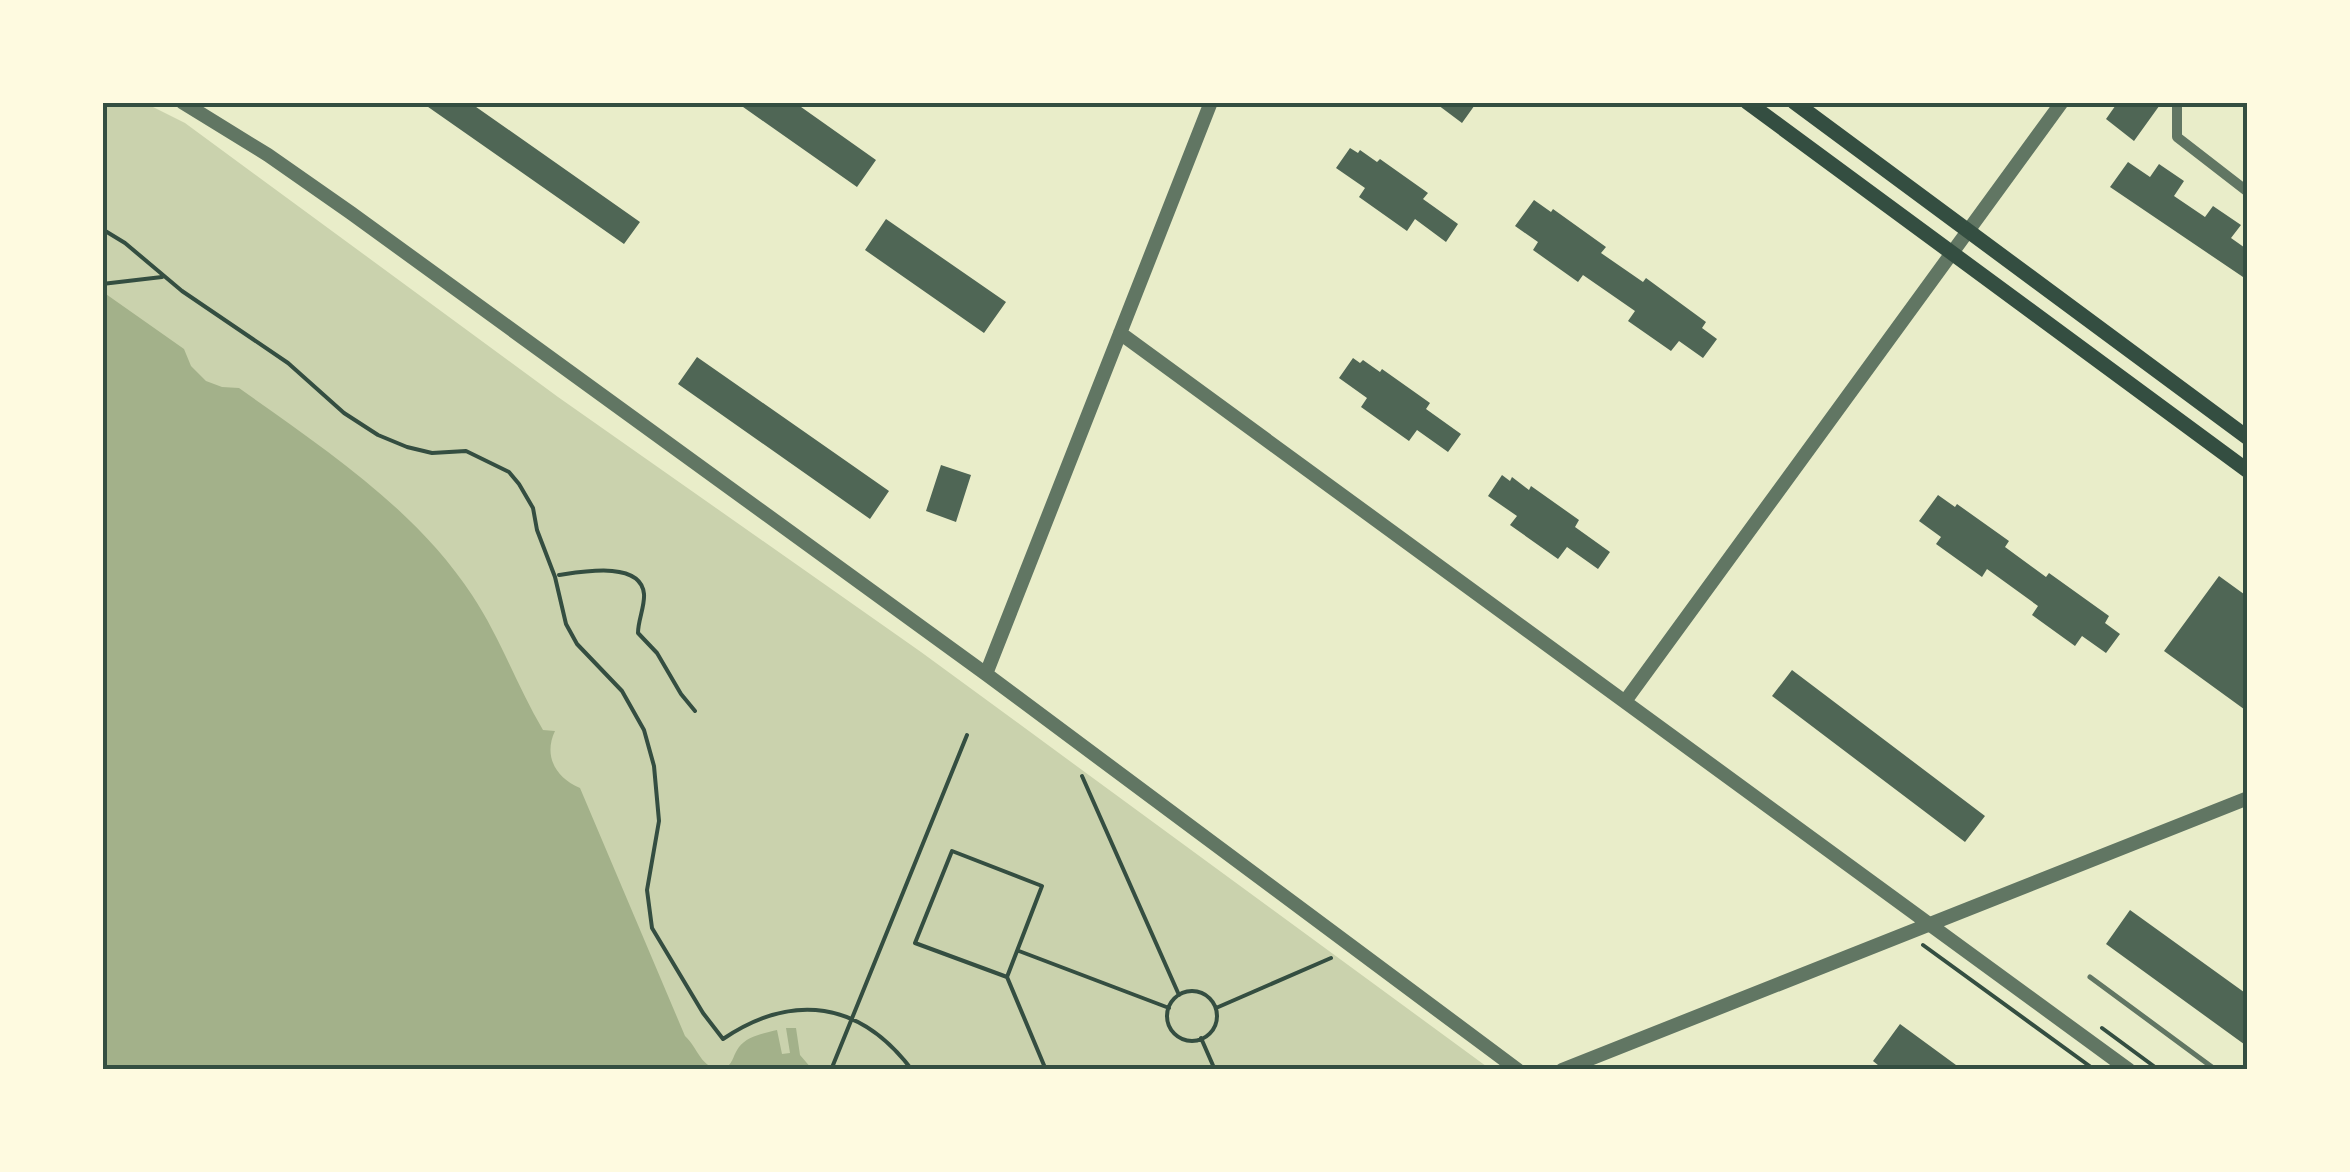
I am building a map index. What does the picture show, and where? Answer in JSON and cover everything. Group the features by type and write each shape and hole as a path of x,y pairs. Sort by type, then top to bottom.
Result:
{"main road":[{"path":"1747,102 2248,471"},
{"path":"1794,102 2248,438"}],"street":[{"path":"182,102 268,155 352,214 986,674 1518,1070"},
{"path":"986,674 1212,102"},
{"path":"1626,700 2062,102"},
{"path":"2178,102 2178,138 2248,192"},
{"path":"1120,334 2129,1070"},
{"path":"1562,1070 2248,798"}],"lane":[{"path":"2090,977 2216,1070"}],"path":[{"path":"102,229 288,363 344,413 378,435 432,453 466,452 508,472 533,508 571,634 622,691 644,730 654,766 659,821 647,890 652,928 688,989 723,1039 777,1011 807,1008 870,1028 899,1052 912,1070"},
{"path":"102,284 164,276"},
{"path":"559,575 612,569 640,584 644,593 638,633 695,711"},
{"path":"832,1070 967,735"},
{"path":"1082,776 1179,996"},
{"path":"1007,978 915,944 952,850 1042,886 1007,978 1046,1070"},
{"path":"1907,934 2095,1070"},
{"path":"1019,950 1169,1008"},
{"path":"1216,1008 1331,958"},
{"path":"1192,991 1202,993 1216,1008 1214,1028 1200,1038 1187,1040 1177,1036 1168,1018 1169,1008 1179,996 1192,991"},
{"path":"1200,1038 1214,1070"}],"shaded area":[{"path":"102,103 145,103 185,123 558,397 921,652 1490,1069 103,1069"},
{"path":"103,292 184,349 191,366 206,381 239,388 365,481 449,563 482,611 543,730 555,731 550,749 554,765 564,778 580,788 685,1036 702,1059 711,1067 726,1068 742,1043 777,1030 782,1054 790,1053 786,1028 796,1028 800,1055 812,1069 103,1069"}],"building":[{"path":"421,102 469,102 640,222 624,244"},
{"path":"736,102 794,102 876,160 857,187"},
{"path":"1434,102 1477,102 1462,123"},
{"path":"2118,102 2162,102 2134,141 2106,119"},
{"path":"1350,148 1377,162 1380,159 1428,193 1423,199 1458,224 1446,242 1415,219 1407,231 1359,197 1365,188 1336,168"},
{"path":"2128,162 2150,177 2159,164 2184,181 2174,196 2205,217 2213,206 2241,225 2231,238 2248,250 2248,270 2243,277 2110,187"},
{"path":"1534,200 1606,247 1601,253 1643,282 1646,278 1706,322 1702,328 1717,339 1703,358 1679,341 1671,351 1628,321 1635,311 1583,275 1578,282 1533,250 1538,242 1515,226"},
{"path":"886,219 1006,302 984,333 865,250"},
{"path":"697,357 889,491 870,519 678,384"},
{"path":"1353,358 1380,372 1382,369 1430,403 1426,409 1461,434 1448,452 1417,430 1409,441 1361,407 1367,398 1339,378"},
{"path":"941,465 971,475 956,522 926,511"},
{"path":"1502,475 1510,481 1512,477 1529,490 1531,486 1579,520 1575,527 1610,552 1598,569 1567,547 1558,559 1510,525 1517,516 1488,496"},
{"path":"1938,495 2009,541 2005,547 2046,577 2049,573 2109,616 2105,623 2120,634 2106,653 2082,636 2075,646 2032,615 2038,606 1987,569 1982,577 1936,544 1941,537 1919,521"},
{"path":"2219,576 2248,597 2248,712 2164,651"},
{"path":"1792,670 1985,816 1965,842 1772,696"},
{"path":"2130,910 2248,995 2248,1047 2106,944"},
{"path":"1900,1024 1956,1065 1952,1070 1884,1070 1873,1061"}]}
